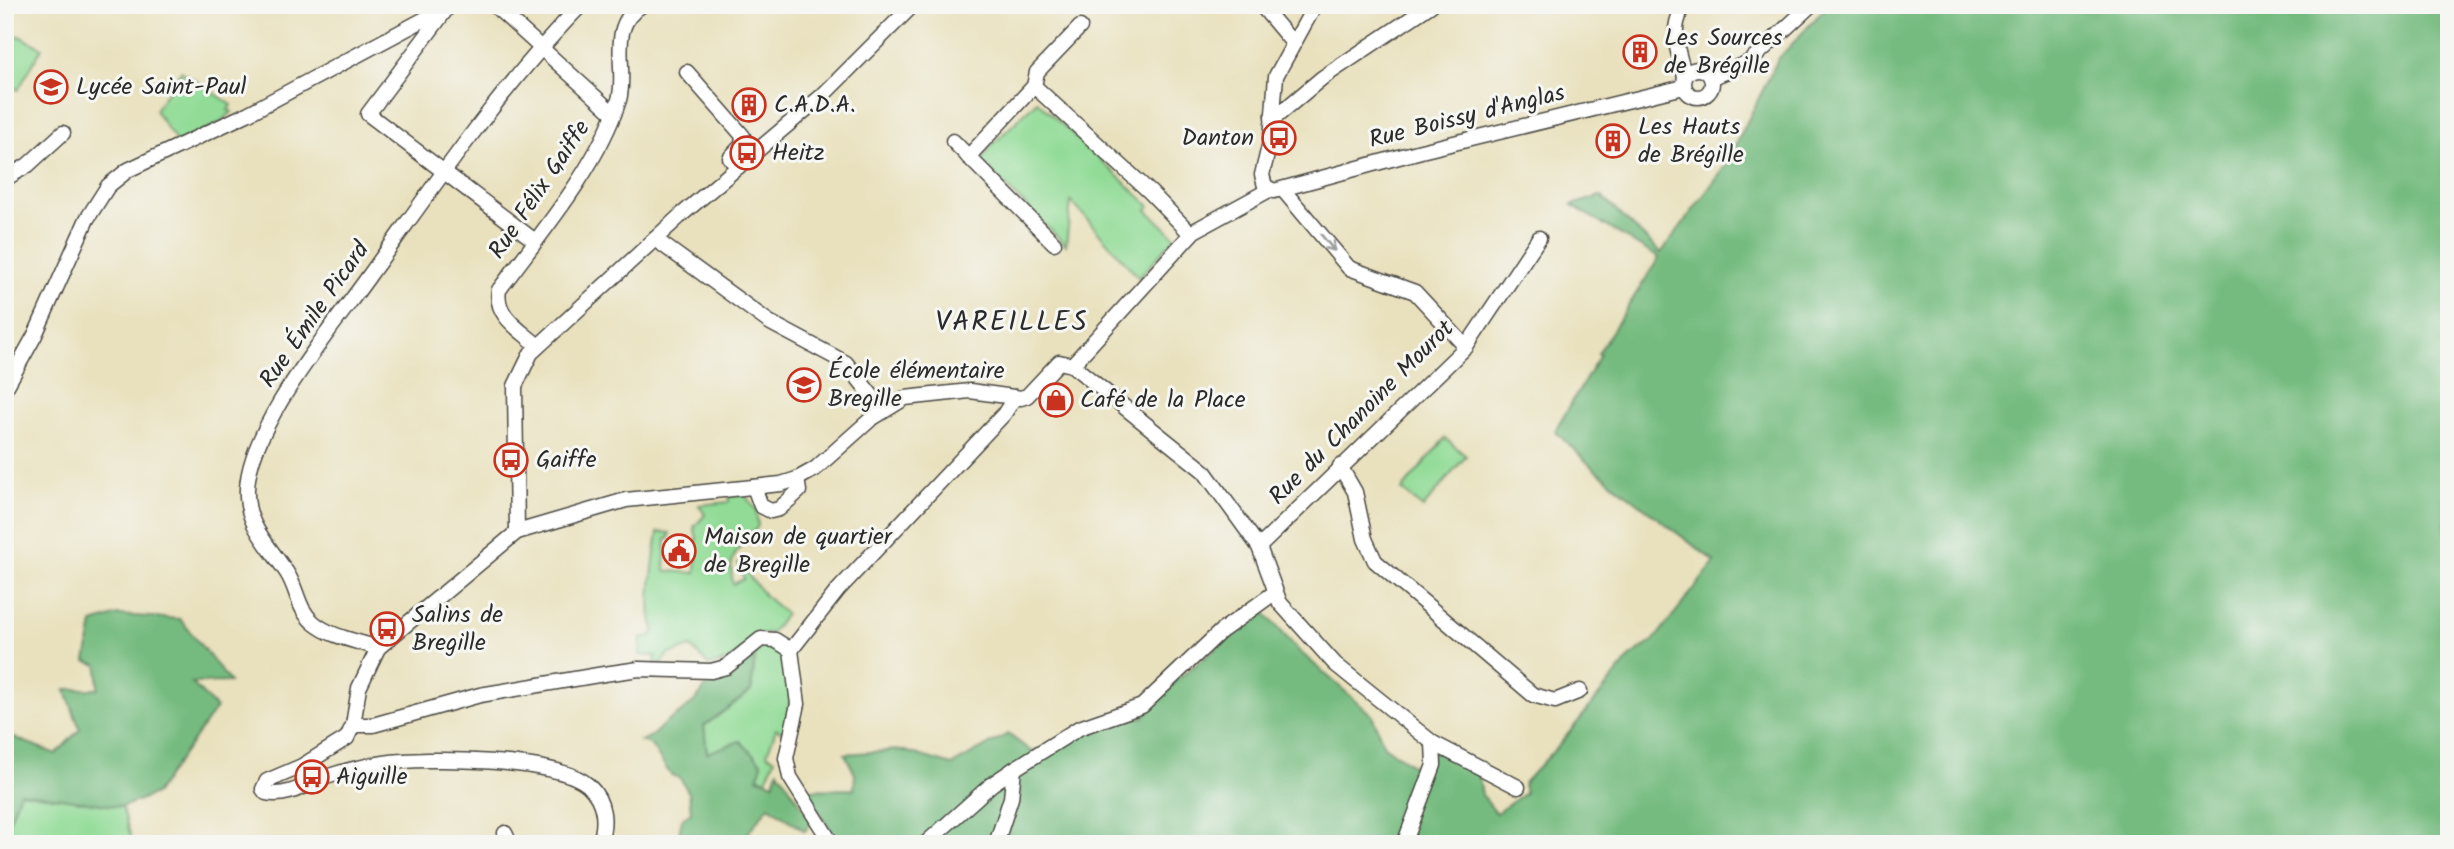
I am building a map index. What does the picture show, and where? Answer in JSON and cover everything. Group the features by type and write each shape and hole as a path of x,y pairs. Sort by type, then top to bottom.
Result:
{"street":[{"path":"494,5 614,114"},
{"name":"Rue Émile Picard","path":"378,649 321,628 304,613 288,574 254,526 247,490 250,471 264,435 292,383 445,171 539,48 581,5"},
{"name":"Rue Félix Gaiffe","path":"538,346 499,311 499,290 606,137 620,95 621,36 628,18 642,5"},
{"path":"517,532 515,386 531,353 655,239 823,95 913,5"},
{"path":"1261,5 1292,42"},
{"path":"1315,5 1292,42 1276,76 1268,156 1270,185 1349,268 1415,292 1466,347"},
{"path":"1272,117 1431,5"},
{"path":"1711,78 1749,62 1811,5"},
{"path":"448,8 368,114 535,241"},
{"path":"5,388 35,335 87,219 108,186 128,170 238,119 448,8"},
{"path":"1679,16 1674,28 1675,43 1684,81 1691,96 1700,98 1711,90 1711,78 1707,72 1698,69 1684,81"},
{"path":"968,157 1034,86 1037,72 1080,27"},
{"path":"687,72 743,136 742,145 730,158 738,167"},
{"path":"1276,76 1288,89 1294,91 1310,88"},
{"name":"Rue Boissy d'Anglas","path":"1270,185 1421,151 1684,81"},
{"path":"1034,86 1150,192 1191,234"},
{"path":"5,179 29,165 62,133"},
{"path":"953,141 1054,243"},
{"path":"1072,365 1191,234 1270,185"},
{"name":"Rue du Chanoine Mourot","path":"1259,547 1466,347 1528,250 1539,238"},
{"path":"655,239 769,322 846,363 883,410"},
{"path":"599,844 605,818 600,800 587,784 571,775 518,764 452,760 385,763 328,776 275,796 263,789 267,781 332,750 347,738 353,725 359,688 378,649 517,532 636,499 754,487 797,479 815,469 883,410 905,398 984,392 1015,397 1027,396 1059,362 1072,365 1197,463 1259,547 1275,593 1310,640 1335,664 1433,743 1518,787"},
{"path":"832,844 790,777 786,766 798,704 791,650 838,590 1004,414 1015,397"},
{"path":"1340,466 1356,492 1365,539 1375,561 1533,695 1555,701 1580,691"},
{"path":"754,487 761,506 771,511 779,509 799,491 797,479"},
{"path":"925,844 992,784 1014,769 1079,728 1142,706 1220,632 1275,593"},
{"path":"353,725 373,725 480,695 591,676 639,669 711,671 726,667 761,639 775,640 791,650"},
{"path":"1405,844 1434,765 1433,743"},
{"path":"996,844 1011,798 1014,769"}],"green space":[{"path":"1828,5 2449,5 2449,509 2444,531 2449,533 2449,844 840,844 804,790 854,789 855,774 845,754 901,750 952,765 1008,734 1032,752 1110,721 1144,717 1149,702 1263,611 1298,650 1372,715 1384,746 1423,772 1432,750 1478,771 1482,795 1496,813 1525,793 1523,784 1560,744 1631,656 1653,641 1715,562 1594,469 1555,431 1600,355 1598,353 1659,258 1572,205 1601,196 1661,253 1726,165 1778,59"},
{"path":"17,35 42,48 18,90 5,83 5,55"},
{"path":"181,71 232,105 228,110 232,112 220,123 177,143 155,110"},
{"path":"1037,101 1150,206 1147,210 1175,237 1139,278 1071,201 1066,245 981,162 989,148"},
{"path":"1445,438 1466,456 1423,508 1402,490"},
{"path":"744,494 756,510 758,526 733,558 733,584 744,579 738,562 765,596 786,614 771,633 759,635 728,661 709,666 691,647 667,655 663,663 655,664 656,656 640,655 641,637 650,637 655,631 650,597 658,532 670,533 669,539 666,539 665,571 696,573 697,538 694,527 705,515 699,505 729,502 729,496"},
{"path":"118,615 180,619 230,682 192,683 216,708 155,794 122,807 20,792 5,833 5,734 56,754 80,729 65,689 98,689 98,665 86,661 93,623"},
{"path":"768,645 778,651 785,660 789,672 790,697 785,733 776,729 767,754 775,759 766,780 707,753 704,726 751,691 756,649"},
{"path":"756,649 751,691 704,726 707,753 740,741 762,763 758,778 774,783 778,770 812,821 805,831 769,806 745,837 744,844 677,844 682,819 691,812 689,793 680,778 671,775 650,744 641,741 693,703 711,676"},
{"path":"20,792 122,807 133,844 5,844 5,833"}],"place":[{"name":"Les Sources de Brégille","path":"1640,52"},
{"name":"Lycée Saint-Paul","path":"51,87"},
{"name":"C.A.D.A.","path":"749,105"},
{"name":"Danton","path":"1279,138"},
{"name":"Les Hauts de Brégille","path":"1613,141"},
{"name":"Heitz","path":"747,153"},
{"name":"École élémentaire Bregille","path":"804,385"},
{"name":"Café de la Place","path":"1056,400"},
{"name":"Gaiffe","path":"511,460"},
{"name":"Maison de quartier de Bregille","path":"679,551"},
{"name":"Salins de Bregille","path":"387,629"},
{"name":"Aiguille","path":"312,777"}],"district":[{"name":"VAREILLES","path":"1012,322"}]}
